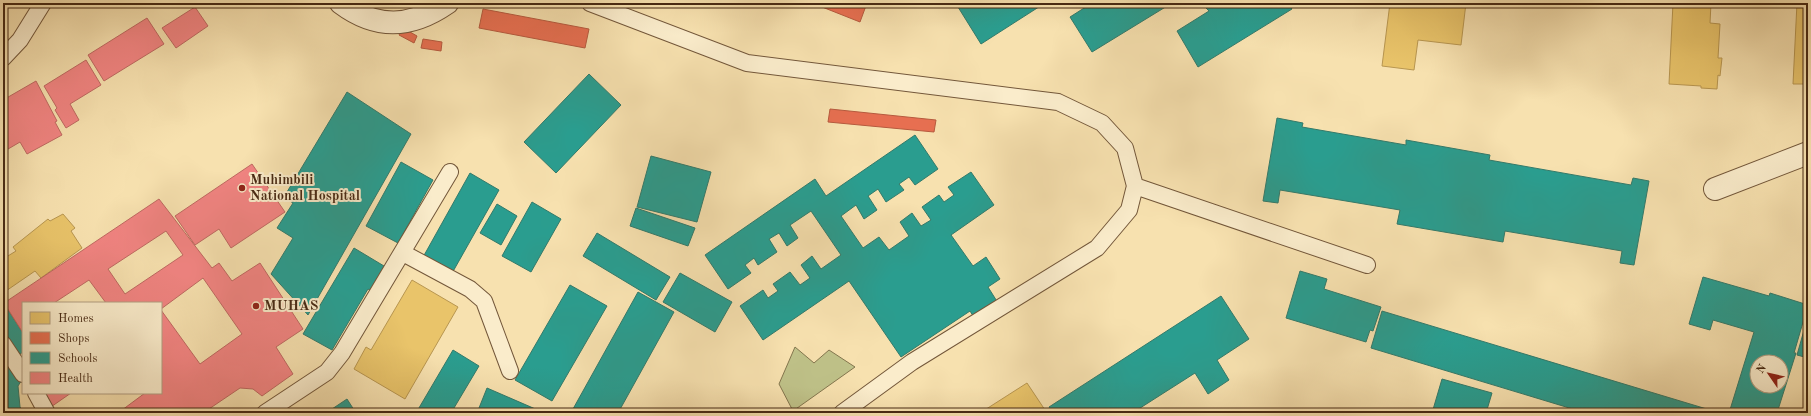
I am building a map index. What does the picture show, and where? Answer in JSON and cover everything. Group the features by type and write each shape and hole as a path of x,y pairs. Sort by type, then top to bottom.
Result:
{"street":[{"path":"341,3 356,14 378,22 402,23 426,16 447,3"},
{"path":"1714,189 1808,153"}],"lane":[{"path":"3,58 20,40 43,3"},
{"path":"590,3 747,63 1058,102 1102,124 1125,148 1135,186 1129,210 1096,248 912,362 842,413"},
{"path":"265,413 327,372 342,353 450,172"},
{"path":"1135,186 1366,265"},
{"path":"403,253 470,289 484,301 510,370"},
{"path":"3,344 22,372"},
{"path":"37,394 47,413"}],"green space":[{"path":"795,347 814,363 829,350 855,367 793,411 779,384"}],"building: Homes":[{"path":"1390,3 1466,3 1461,45 1418,40 1414,70 1382,66"},
{"path":"1673,3 1711,3 1710,23 1720,24 1718,58 1722,58 1720,76 1718,75 1717,89 1701,88 1701,86 1669,84"},
{"path":"1797,3 1808,3 1808,84 1793,84"},
{"path":"63,214 75,228 71,231 82,248 41,278 35,271 3,293 3,259 16,251 13,247 48,219 50,221"},
{"path":"412,280 458,307 405,399 354,369 366,347 371,350"},
{"path":"1027,383 1047,413 980,413"}],"building: Shops":[{"path":"812,3 867,3 860,22"},
{"path":"483,9 589,29 585,48 479,28"},
{"path":"403,28 417,36 414,43 399,35"},
{"path":"423,39 442,42 441,51 421,48"},
{"path":"830,109 936,120 934,132 828,122"}],"building: Schools":[{"path":"964,3 1045,3 981,44 958,7"},
{"path":"1092,3 1172,3 1092,52 1070,17"},
{"path":"1214,3 1288,3 1292,9 1198,67 1177,31 1209,11 1206,8"},
{"path":"589,74 621,105 556,173 524,142"},
{"path":"347,92 411,134 308,315 271,274 293,238 277,228 293,203 284,197"},
{"path":"1277,118 1303,123 1302,127 1406,145 1406,140 1490,155 1489,160 1631,185 1633,178 1649,181 1634,265 1620,263 1622,251 1505,231 1503,242 1397,224 1400,210 1280,190 1278,203 1263,201"},
{"path":"915,135 938,169 915,185 909,177 899,184 904,190 886,202 878,189 868,196 877,210 864,219 856,205 841,216 863,248 879,237 889,250 909,236 900,222 912,213 921,226 931,220 922,207 939,195 944,202 954,195 948,187 971,172 994,205 951,235 973,266 986,257 1000,279 988,287 998,303 975,319 970,311 901,357 849,281 763,340 740,306 763,290 768,298 778,291 773,284 790,272 800,285 810,278 801,265 812,256 821,269 841,255 811,211 790,225 798,238 787,246 779,233 769,239 777,252 758,265 754,258 745,265 751,273 728,289 705,255 815,179 826,196"},
{"path":"651,156 711,172 697,222 637,207"},
{"path":"401,162 433,180 398,243 366,226"},
{"path":"470,173 499,190 451,275 422,259"},
{"path":"532,202 561,219 531,272 502,256"},
{"path":"497,204 517,216 501,245 480,233"},
{"path":"636,208 695,228 688,246 630,226"},
{"path":"597,233 670,277 656,300 583,256"},
{"path":"354,248 389,269 375,293 368,289 332,350 303,334"},
{"path":"1300,271 1327,279 1324,289 1381,307 1373,331 1370,330 1366,342 1286,318"},
{"path":"680,273 732,302 715,332 663,302"},
{"path":"1703,277 1769,296 1770,293 1808,305 1789,375 1789,354 1749,354 1749,394 1783,394 1777,413 1729,413 1754,332 1713,320 1710,330 1689,324"},
{"path":"570,285 607,306 552,401 515,380"},
{"path":"638,292 674,312 618,413 581,413 573,409"},
{"path":"1221,296 1249,339 1217,360 1229,380 1208,394 1195,373 1137,410 1139,413 1053,413 1049,407"},
{"path":"3,302 22,331 22,353 14,358 3,341"},
{"path":"1382,311 1720,413 1586,413 1371,348"},
{"path":"1808,316 1808,358 1797,355"},
{"path":"3,347 22,376 22,380 18,386 20,407 24,413 3,413"},
{"path":"453,350 479,366 451,413 416,413"},
{"path":"1442,379 1492,393 1486,413 1432,413"},
{"path":"487,388 540,411 539,413 477,413"},
{"path":"347,399 356,413 326,413"}],"building: Health":[{"path":"195,7 208,26 176,48 162,28"},
{"path":"147,18 164,44 104,81 88,55"},
{"path":"86,60 101,85 70,104 79,120 66,128 55,110 57,108 44,86"},
{"path":"36,81 57,121 55,122 62,135 27,154 20,142 3,152 3,100"},
{"name":"Muhimbili National Hospital","path":"252,164 285,212 231,248 219,229 195,245 175,216"},
{"name":"MUHAS","path":"159,199 212,268 219,263 232,281 260,263 303,329 276,347 293,374 262,396 253,389 240,388 203,413 118,413 144,394 162,394 162,311 200,364 242,334 203,278 162,308 162,302 105,302 89,280 56,302 22,302 22,331 4,303","holes":["166,231 183,255 125,294 108,269"]},
{"path":"38,394 70,394 48,409"}],"place":[{"name":"Muhimbili National Hospital","path":"242,188"},
{"name":"MUHAS","path":"256,306"}]}
